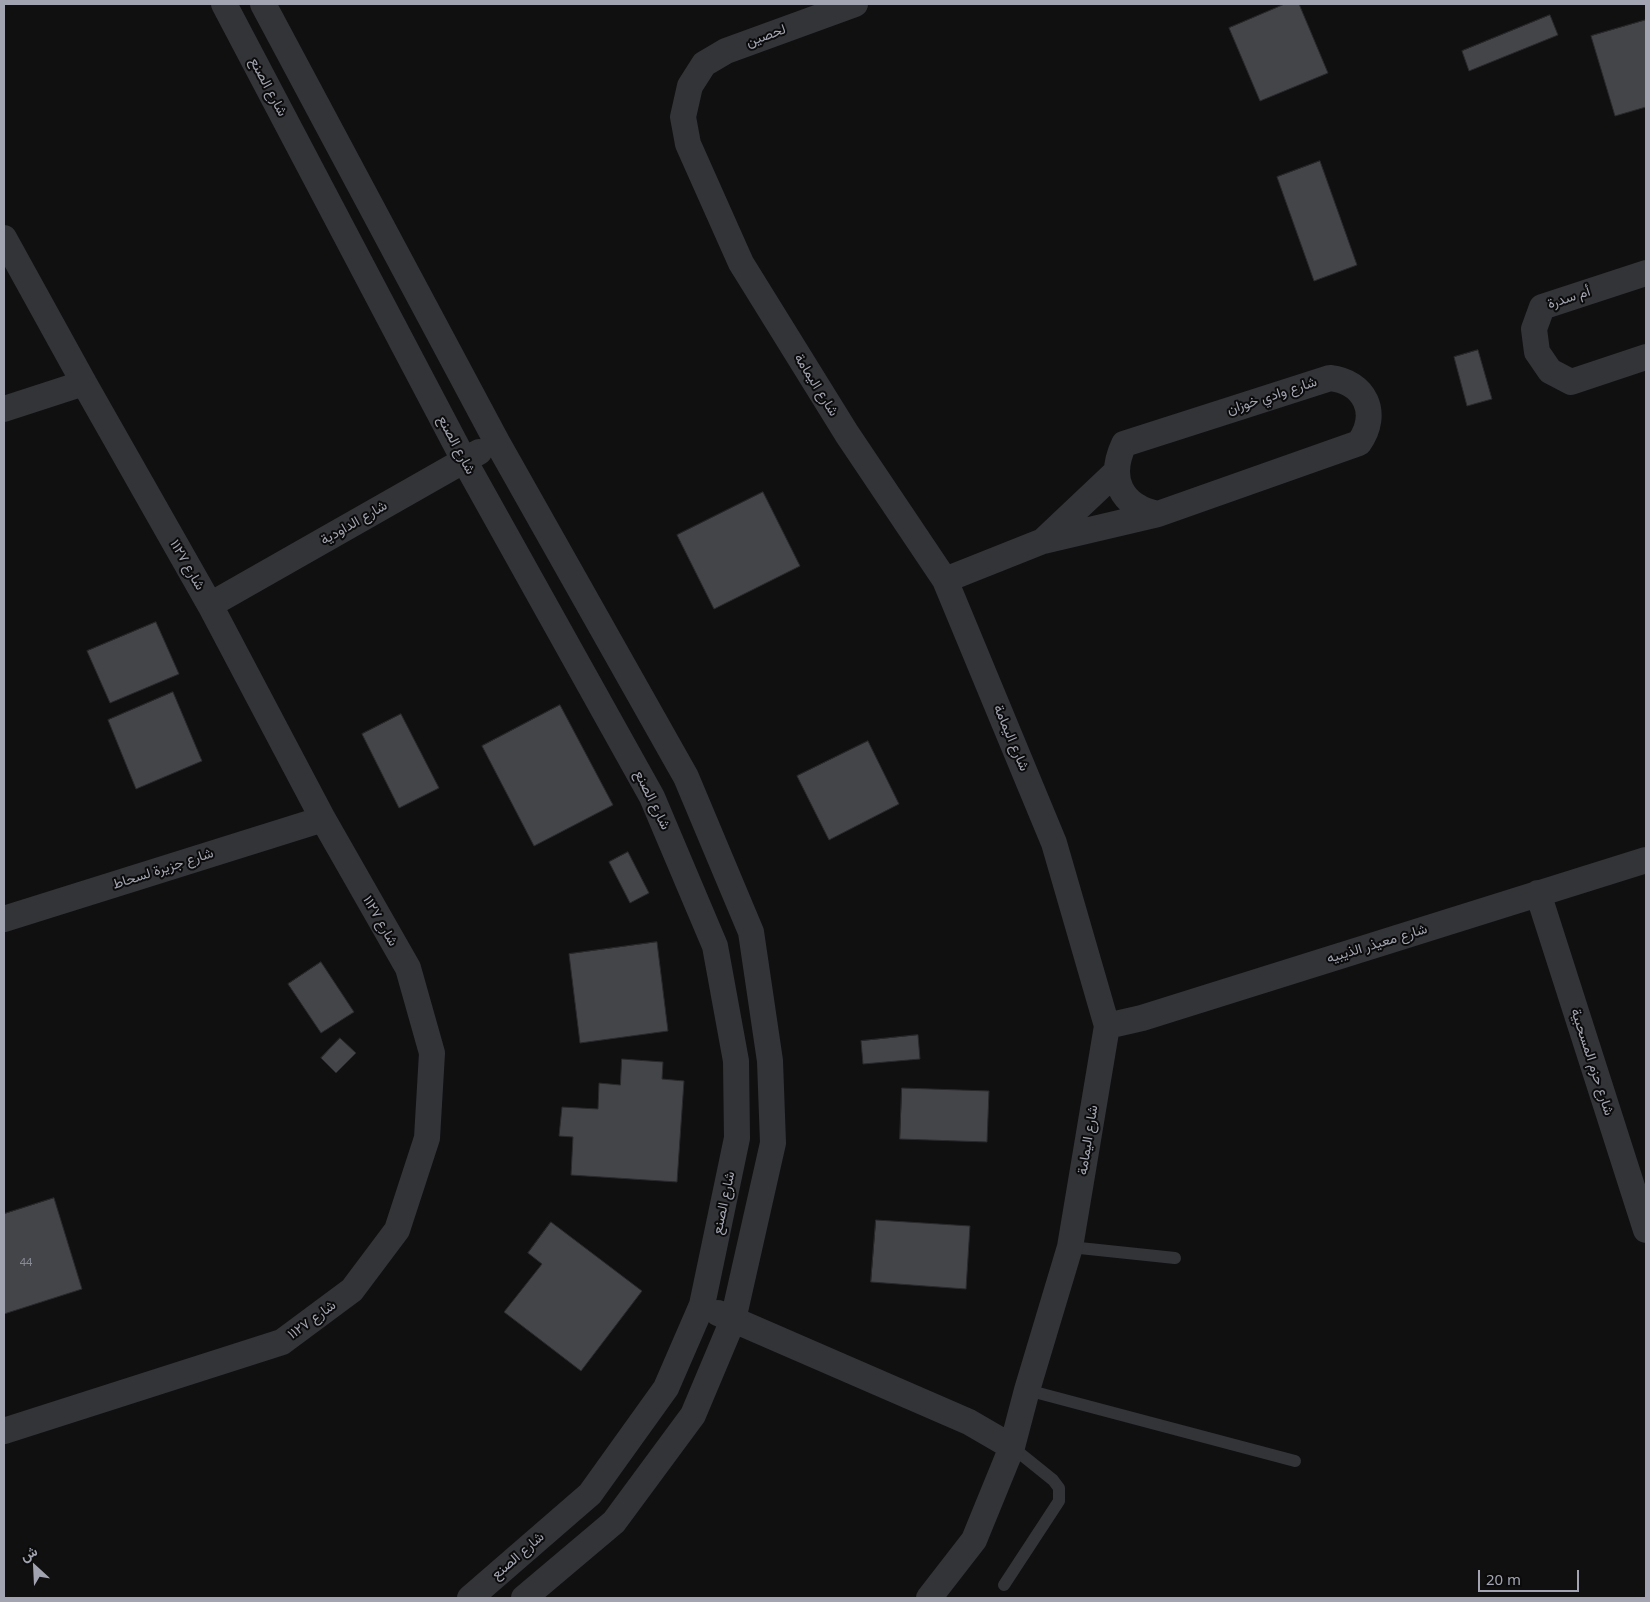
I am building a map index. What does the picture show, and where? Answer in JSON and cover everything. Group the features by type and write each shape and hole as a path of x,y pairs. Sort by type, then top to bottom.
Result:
{"street":[{"name":"شارع الصنع","path":"224,4 464,460 652,797 715,946 736,1061 737,1138 702,1305 666,1388 590,1494 470,1598"},
{"path":"263,4 498,442 686,777 751,932 770,1061 772,1144 733,1320 693,1414 614,1522 524,1598"},
{"name":"لحصين","path":"690,86 704,64 726,51 855,4"},
{"name":"شارع اليمامة","path":"690,86 683,117 688,144 741,263 847,434 945,580 1054,842 1107,1026 1070,1246 1012,1447 974,1540 930,1598"},
{"name":"شارع ١١٢٧","path":"4,238 210,605 323,819 408,968 432,1052 427,1138 397,1230 352,1290 282,1342 4,1431"},
{"name":"أم سدرة","path":"1646,273 1542,307 1534,329 1537,352 1550,371 1571,382 1646,357"},
{"name":"شارع وادي خوزان","path":"945,580 1043,541 1158,514 1359,443 1369,423 1369,412 1366,402 1352,384 1341,379 1330,378 1124,444 1118,457 1116,472 1043,541"},
{"path":"4,409 84,383"},
{"name":"شارع الداودية","path":"210,605 498,442"},
{"path":"1116,472 1126,497 1135,506 1146,512 1158,514"},
{"name":"شارع جزيرة لسحاط","path":"4,919 323,819"},
{"name":"شارع معيذر الذيبيه","path":"1107,1026 1142,1018 1646,860"},
{"name":"شارع حزم المسحبية","path":"1538,894 1646,1230"},
{"path":"702,1305 969,1422 1012,1447"}],"lane":[{"path":"1070,1246 1175,1258"},
{"path":"1027,1390 1295,1461"},
{"path":"1004,1585 1059,1500 1059,1488 1053,1480 1012,1447"}],"building":[{"path":"1285,4 1299,4 1328,73 1260,101 1229,28"},
{"path":"1550,15 1558,35 1469,71 1462,51"},
{"path":"1646,20 1646,107 1615,116 1591,36"},
{"path":"1320,161 1357,265 1314,281 1277,177"},
{"path":"1478,350 1492,399 1467,406 1454,357"},
{"path":"763,492 800,566 714,609 677,535"},
{"path":"156,622 179,674 110,703 87,651"},
{"path":"173,692 202,761 136,789 108,720"},
{"path":"560,705 613,805 534,846 482,746"},
{"path":"401,714 439,788 399,808 362,734"},
{"path":"868,741 899,804 829,840 797,776"},
{"path":"628,852 649,893 630,903 609,862"},
{"path":"657,942 668,1031 580,1043 569,954"},
{"path":"321,962 354,1012 321,1033 288,984"},
{"path":"918,1035 920,1059 863,1064 861,1041"},
{"path":"340,1038 356,1053 336,1073 321,1058"},
{"path":"622,1059 663,1062 662,1079 684,1081 677,1182 571,1175 573,1137 559,1136 562,1107 598,1109 599,1083 620,1085"},
{"path":"902,1088 989,1091 987,1142 900,1139"},
{"path":"54,1198 82,1289 4,1314 4,1214"},
{"path":"876,1220 970,1226 966,1289 871,1282"},
{"path":"551,1222 642,1291 581,1371 504,1312 542,1264 528,1253"}]}
